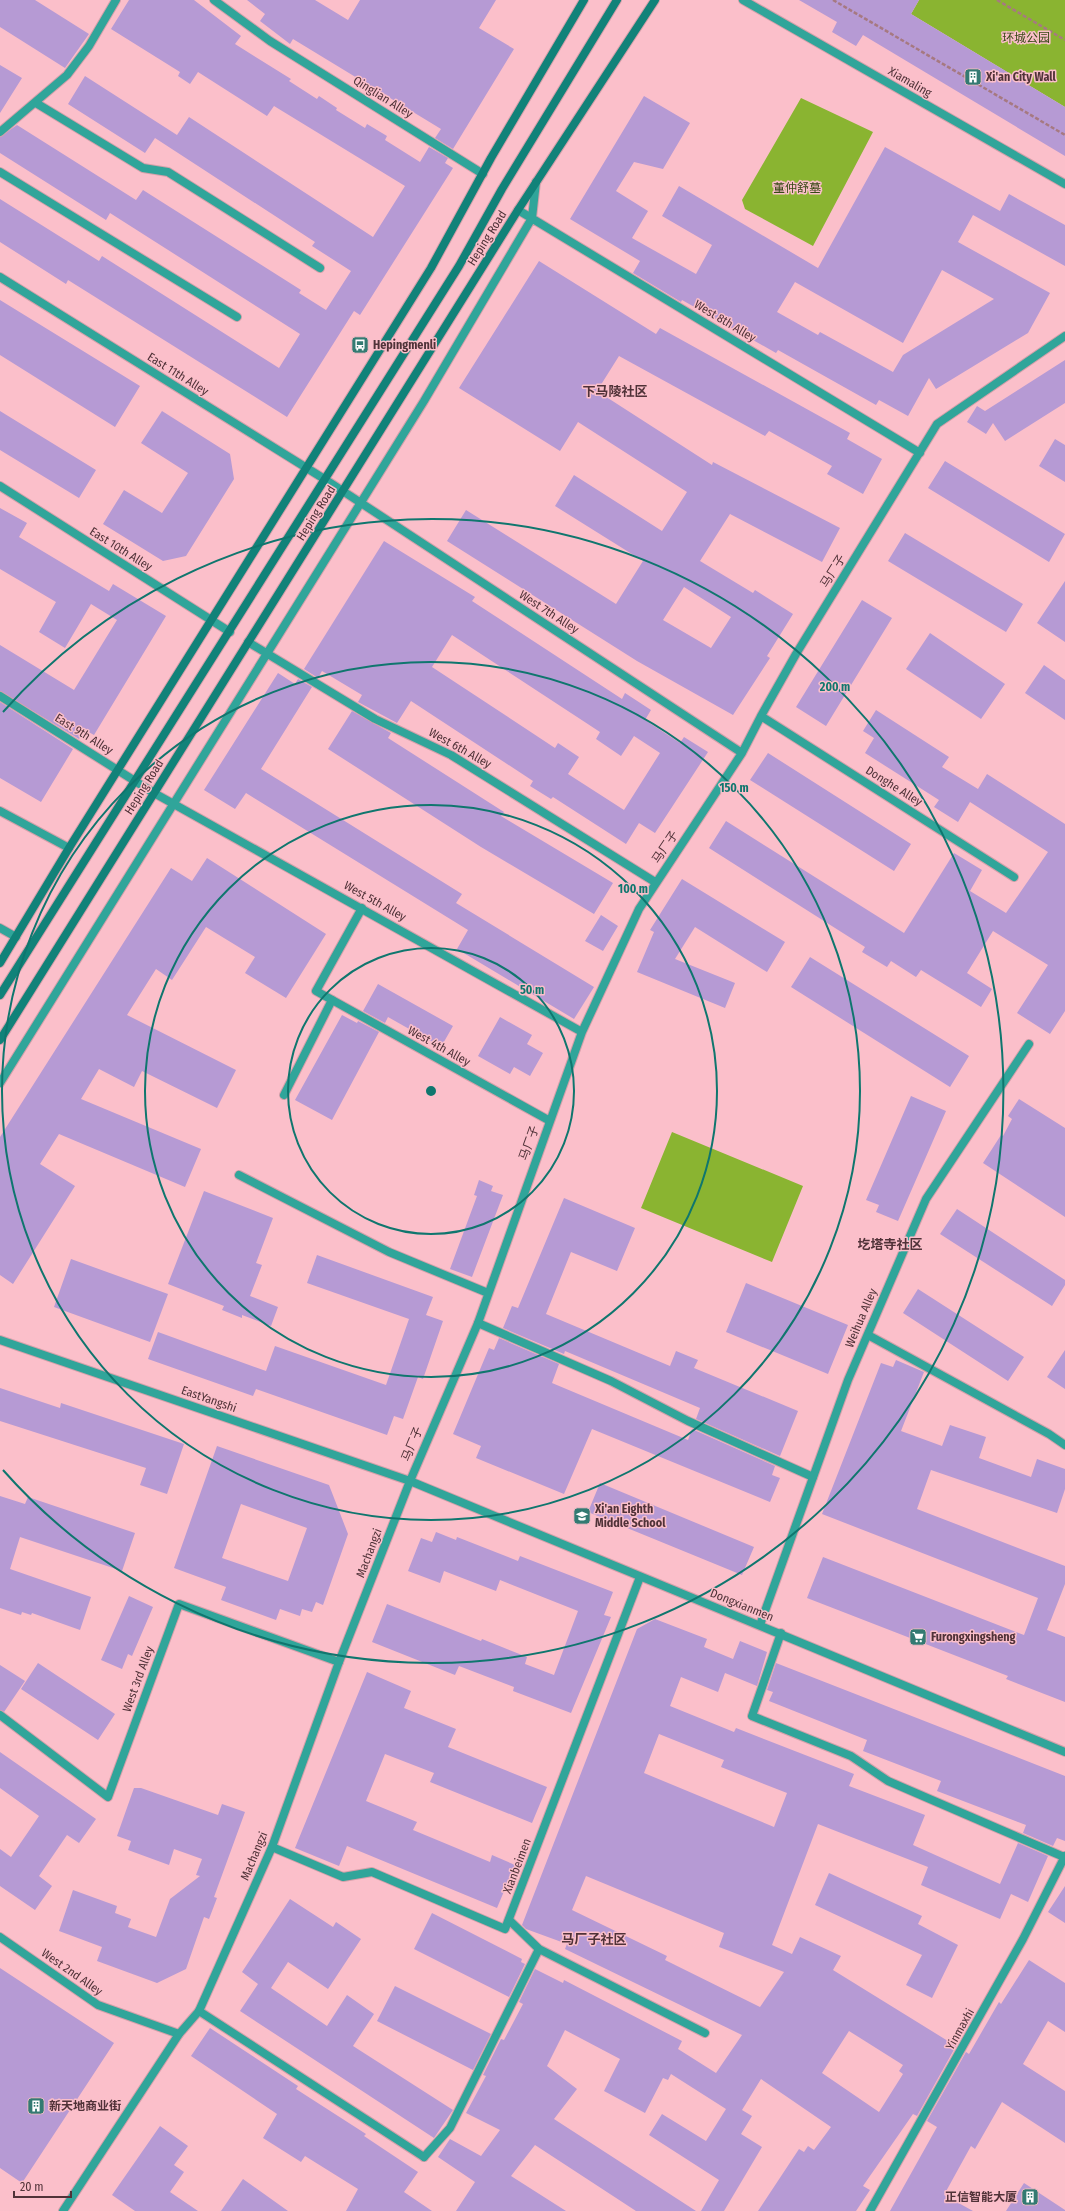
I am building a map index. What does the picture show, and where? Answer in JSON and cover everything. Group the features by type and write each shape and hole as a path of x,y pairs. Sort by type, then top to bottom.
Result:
{"main road":[{"path":"0,963 69,848 431,268 483,174 584,0"},
{"name":"Heping Road","path":"0,995 326,480 459,266 502,189 617,0"},
{"name":"Heping Road","path":"0,1040 518,210 655,0"}],"street":[{"path":"0,132 36,103 67,75 89,46 116,0"},
{"name":"Qinglian Alley","path":"214,0 270,41 483,174"},
{"name":"Xiamaling","path":"743,0 1065,184"},
{"path":"36,103 143,168 168,172 320,268"},
{"path":"0,172 237,317"},
{"path":"0,1083 424,401 532,218 536,182"},
{"name":"West 8th Alley","path":"518,210 920,453"},
{"name":"East 11th Alley","path":"0,277 343,491"},
{"name":"马厂子","path":"410,1481 478,1322 582,1032 639,909 742,753 760,716 796,654 937,424 1065,336"},
{"name":"East 10th Alley","path":"0,486 230,632"},
{"name":"West 7th Alley","path":"343,491 742,753"},
{"name":"West 6th Alley","path":"248,642 375,719 451,755 656,882"},
{"name":"East 9th Alley","path":"0,696 154,793"},
{"name":"Donghe Alley","path":"760,716 1014,877"},
{"name":"West 5th Alley","path":"154,793 582,1032"},
{"path":"0,810 69,848"},
{"name":"West 4th Alley","path":"362,908 316,991 550,1121"},
{"path":"0,928 16,937"},
{"path":"284,1095 332,1000"},
{"name":"Weihua Alley","path":"760,1625 848,1380 926,1199 1030,1044"},
{"path":"239,1175 389,1252 488,1293"},
{"path":"478,1322 611,1381 688,1421 813,1477"},
{"path":"868,1335 1049,1434 1065,1445"},
{"name":"EastYangshi","path":"0,1340 410,1481"},
{"name":"Dongxianmen","path":"410,1481 640,1578 781,1633 1065,1752"},
{"name":"Machangzi","path":"63,2211 179,2034 199,2011 272,1847 339,1662 410,1481"},
{"name":"Xianbeimen","path":"509,1920 640,1578"},
{"name":"West 3rd Alley","path":"1,1717 108,1797 179,1604 339,1662"},
{"path":"781,1633 752,1716 851,1756 888,1781 1065,1856"},
{"path":"272,1847 343,1877 372,1872 505,1929 509,1920 539,1949 706,2033"},
{"name":"Yinmaxhi","path":"870,2211 1020,1946 1065,1856"},
{"name":"West 2nd Alley","path":"0,1937 98,2005 179,2034"},
{"path":"199,2011 424,2157 450,2128 539,1949"}],"path":[{"path":"833,0 1065,135"},
{"path":"997,0 1065,40"}],"green space":[{"name":"环城公园","path":"919,0 1065,0 1065,107 911,14"},
{"name":"董仲舒墓","path":"801,98 873,132 813,246 745,209 742,200"},
{"path":"672,1132 803,1186 772,1262 641,1208"}],"building":[{"path":"0,0 35,0 89,34 65,68 0,27"},
{"path":"129,0 194,0 241,36 235,44 291,79 289,81 317,99 319,96 337,108 336,110 365,128 367,124 387,136 385,140 420,162 429,147 448,158 445,163 453,168 360,315 354,311 287,417 68,280 66,284 0,242 0,199 99,261 102,256 279,368 300,334 110,213 106,220 0,153 0,137 17,125 136,200 143,190 301,290 299,293 326,310 351,271 312,246 315,242 155,138 145,153 68,104 85,76 177,135 189,117 373,237 405,186 274,106 267,116 198,72 190,84 178,76 180,72 111,29"},
{"path":"247,0 315,0 348,20 360,0 496,0 479,28 514,49 453,149 435,138 441,129 293,39 290,44 260,21 265,14"},
{"name":"Xi'an City Wall","path":"799,0 919,0 911,14 1065,107 1065,156 863,35 856,46 832,32 837,22"},
{"path":"0,65 22,78 0,113"},
{"path":"644,96 690,123 663,169 634,162 616,191 648,211 632,238 696,274 712,245 662,216 679,186 818,268 885,147 1000,211 1009,194 1065,225 1065,266 973,215 958,242 1050,293 1028,333 936,389 929,378 908,416 879,400 876,405 778,350 776,353 682,300 681,302 633,273 640,261 570,219","holes":["942,270 994,299 903,355 893,372 820,332 818,335 777,312 795,282 903,343"]},
{"path":"539,261 656,334 660,328 850,433 847,439 882,459 863,494 827,474 832,466 769,431 765,436 619,356 597,391 712,465 713,462 840,528 822,562 730,514 700,561 753,593 755,590 793,614 767,656 770,658 733,715 637,661 447,541 466,510 616,604 643,561 555,506 574,475 662,531 687,492 578,422 560,451 459,388","holes":["684,587 731,617 711,648 663,620"]},
{"path":"0,300 140,386 115,427 0,355"},
{"path":"1065,360 1065,403 1005,441 993,423 986,434 967,422 977,406 985,411"},
{"path":"0,411 96,470 79,498 0,450"},
{"path":"162,411 230,454 234,479 186,556 163,561 103,524 124,490 162,513 188,473 141,443"},
{"path":"1055,439 1065,445 1065,482 1039,466"},
{"path":"945,461 1065,534 1049,562 928,488"},
{"path":"0,508 27,523 19,537 109,591 113,584 166,616 94,735 85,730 79,739 0,691 0,645 74,690 117,620 91,604 65,648 39,632 56,602 0,569"},
{"path":"905,533 1023,604 1006,632 888,561"},
{"path":"384,541 475,597 472,601 622,699 625,693 651,710 645,720 680,743 684,737 708,752 655,833 639,823 626,844 553,797 551,799 530,786 533,781 411,701 397,723 358,702 362,695 322,671 318,678 304,669","holes":["452,635 600,732 596,739 621,756 634,736 660,753 624,810 568,774 579,757 558,743 555,748 432,667"]},
{"path":"1065,581 1065,642 1037,623"},
{"path":"862,600 892,618 826,726 796,707"},
{"path":"930,633 1005,684 981,719 906,669"},
{"path":"1044,665 1065,680 1065,720 1025,693"},
{"path":"278,673 295,684 298,679 312,687 261,769 462,894 456,903 594,987 574,1019 457,949 468,930 246,793 235,809 204,790"},
{"path":"0,702 73,749 41,802 0,778"},
{"path":"876,710 949,757 942,767 978,789 987,774 1065,824 1065,1011 1050,1034 1017,1013 1048,965 993,931 967,973 992,989 981,1007 921,970 916,977 891,961 887,967 862,952 865,947 709,848 726,821 904,933 954,853 982,870 970,891 1006,913 1048,852 970,802 958,822 934,807 939,800 865,753 874,738 863,731"},
{"path":"352,711 391,733 388,738 504,812 501,816 613,883 594,914 481,847 328,749"},
{"path":"768,753 911,844 894,871 750,780"},
{"path":"207,858 326,934 286,998 245,973 255,957 206,927 172,980 156,969 127,1015 236,1070 217,1108 142,1071 134,1087 99,1069 81,1099 201,1149 185,1187 59,1134 40,1164 75,1186 13,1284 0,1275 0,1137 171,868 192,881"},
{"path":"682,879 785,942 767,972 695,927 675,959 735,983 725,1008 637,972 654,932 650,930"},
{"path":"601,915 618,926 603,951 585,941"},
{"path":"810,957 969,1056 950,1087 791,987"},
{"path":"378,984 453,1026 441,1047 388,1017 385,1023 363,1011"},
{"path":"342,1015 357,1023 358,1021 379,1032 332,1120 295,1100"},
{"path":"500,1017 532,1035 527,1044 543,1053 530,1076 514,1067 510,1074 478,1056"},
{"path":"911,1096 946,1111 898,1221 876,1212 879,1205 866,1200"},
{"path":"1019,1099 1065,1128 1065,1217 983,1163 1001,1135 1003,1136 1012,1119 1008,1116"},
{"path":"479,1180 493,1186 491,1191 503,1195 472,1277 450,1269 477,1196 474,1195"},
{"path":"204,1191 273,1218 256,1263 262,1265 250,1296 278,1307 271,1326 242,1315 242,1318 222,1310 224,1306 168,1284"},
{"path":"564,1198 635,1228 617,1271 571,1252 546,1314 670,1366 676,1351 698,1360 694,1368 798,1411 780,1456 696,1419 700,1408 565,1351 564,1354 503,1328 512,1306 518,1308"},
{"path":"957,1209 1065,1280 1065,1285 1052,1306 940,1234"},
{"path":"317,1255 433,1297 426,1315 443,1321 423,1379 418,1377 403,1419 394,1416 387,1435 256,1389 253,1396 148,1359 158,1332 266,1371 275,1346 386,1385 409,1319 307,1283"},
{"path":"71,1259 168,1294 150,1342 54,1307"},
{"path":"746,1283 848,1325 828,1374 726,1332"},
{"path":"918,1289 1024,1357 1008,1381 903,1313"},
{"path":"499,1338 559,1364 552,1383 688,1440 692,1429 775,1466 772,1475 780,1478 770,1502 592,1429 564,1494 476,1458 481,1446 453,1434 489,1348 494,1350"},
{"path":"1065,1350 1065,1389 1047,1377"},
{"path":"896,1360 924,1372 901,1431 942,1446 950,1425 986,1437 979,1458 1031,1477 1037,1459 1065,1469 1065,1489 1057,1513 931,1470 917,1509 1065,1566 1065,1584 1047,1630 1065,1637 1065,1702 1006,1679 1008,1676 807,1598 823,1557 1024,1635 1038,1598 822,1514 881,1363 893,1367"},
{"path":"0,1388 60,1408 61,1403 184,1444 167,1494 140,1485 146,1468 0,1421"},
{"path":"217,1446 329,1485 348,1534 323,1605 316,1602 312,1612 302,1609 300,1616 280,1609 276,1620 221,1600 226,1587 174,1568","holes":["241,1504 307,1528 288,1581 222,1558"]},
{"path":"600,1483 754,1547 742,1575 588,1512"},
{"path":"0,1496 25,1504 28,1497 135,1533 122,1571 20,1537 10,1569 91,1597 80,1630 32,1613 31,1615 22,1612 21,1615 0,1608"},
{"path":"436,1532 456,1540 457,1537 518,1561 520,1556 613,1592 604,1615 611,1617 571,1713 513,1691 514,1687 459,1666 455,1675 372,1642 387,1604 481,1641 482,1639 527,1657 525,1664 554,1675 578,1611 500,1580 496,1591 444,1571 440,1583 408,1571 421,1538 432,1542"},
{"path":"129,1596 153,1607 132,1656 128,1654 122,1669 101,1660"},
{"path":"655,1619 707,1639 704,1647 733,1659 740,1641 767,1652 757,1686 725,1673 718,1692 681,1677 670,1706 734,1732 736,1728 854,1774 849,1786 925,1815 913,1845 1000,1884 1018,1843 1048,1856 1028,1902 1011,1894 1000,1919 921,1885 928,1867 818,1824 772,1945 792,1954 800,1937 841,1956 833,1970 956,2046 917,2116 913,2114 863,2186 870,2190 856,2211 758,2211 799,2149 804,2152 808,2146 814,2150 831,2127 761,2079 742,2110 752,2116 741,2134 762,2147 724,2211 701,2211 719,2180 649,2135 662,2114 706,2141 726,2109 671,2074 668,2080 663,2078 645,2113 604,2091 620,2059 565,2030 547,2066 577,2089 554,2119 696,2211 636,2211 535,2145 511,2176 566,2211 456,2211 475,2182 438,2157 450,2139 481,2156 500,2130 466,2113 486,2076 483,2075 501,2039 504,2040 523,2004 519,2002 535,1969 563,1983 564,1980 682,2041 678,2049 716,2073 742,2035 565,1949 567,1944 526,1929 522,1925 637,1629","holes":["659,1734 724,1760 721,1767 787,1793 774,1827 644,1773","586,1876 724,1933 719,1947 784,1972 760,2007 665,1960 667,1956 572,1910","849,2031 903,2065 899,2071 903,2074 879,2112 822,2073"]},
{"path":"38,1663 115,1714 98,1740 21,1689"},
{"path":"776,1663 1065,1776 1065,1841 1057,1838 1053,1846 1023,1833 1026,1825 937,1791 941,1781 863,1751 867,1740 769,1701 773,1692 767,1690"},
{"path":"0,1665 25,1681 4,1712 0,1710"},
{"path":"367,1672 411,1691 404,1708 456,1729 448,1747 547,1787 532,1823 430,1782 434,1773 385,1754 366,1801 417,1822 413,1830 490,1862 492,1855 515,1865 497,1908 347,1846 339,1866 295,1848"},
{"path":"0,1752 96,1819 79,1843 67,1835 39,1876 52,1886 35,1910 0,1886 0,1849 11,1857 39,1816 0,1788"},
{"path":"134,1788 141,1788 218,1815 222,1804 245,1812 214,1897 217,1898 209,1919 204,1917 186,1969 157,1983 97,1961 102,1947 59,1931 73,1890 117,1906 115,1913 131,1919 128,1927 156,1937 170,1899 200,1876 196,1875 202,1859 174,1849 169,1865 128,1850 131,1841 117,1836"},
{"path":"829,1873 922,1916 918,1924 958,1945 932,1998 906,1985 922,1955 815,1905"},
{"path":"1065,1886 1065,1923 1048,1912"},
{"path":"290,1899 333,1927 336,1922 361,1939 328,1989 288,1962 271,1988 327,2026 347,1995 374,2014 353,2046 453,2110 434,2138 240,2011 258,1984 242,1972"},
{"path":"432,1913 522,1959 521,1962 525,1964 509,1997 414,1949"},
{"path":"1029,1960 1065,1983 1065,2032 1048,2021 1023,2064 1065,2091 1065,2143 1002,2102 975,2149 971,2146 944,2195 973,2211 890,2211 937,2127 927,2121 966,2052 969,2054 999,2002 1001,2004"},
{"name":"新天地商业街","path":"0,1968 114,2043 22,2183 0,2168"},
{"path":"395,1986 491,2034 473,2070 377,2021"},
{"path":"210,2028 298,2086 296,2089 366,2134 364,2136 418,2172 404,2192 432,2211 346,2211 358,2189 305,2156 301,2162 263,2138 277,2114 191,2056"},
{"path":"160,2126 188,2146 174,2165 184,2172 170,2192 198,2211 135,2211 112,2195"},
{"path":"243,2179 288,2211 221,2211"},
{"name":"正信智能大厦","path":"1024,2183 1065,2210 1065,2211 1006,2211"}],"place":[{"name":"Xi'an City Wall","path":"973,77"},
{"name":"Hepingmenli","path":"360,345"},
{"name":"Xi'an Eighth Middle School","path":"582,1516"},
{"name":"Furongxingsheng","path":"918,1637"},
{"name":"新天地商业街","path":"36,2106"},
{"name":"正信智能大厦","path":"1030,2197"}],"district":[{"name":"下马陵社区","path":"615,391"},
{"name":"圪塔寺社区","path":"890,1244"},
{"name":"马厂子社区","path":"594,1939"}]}
